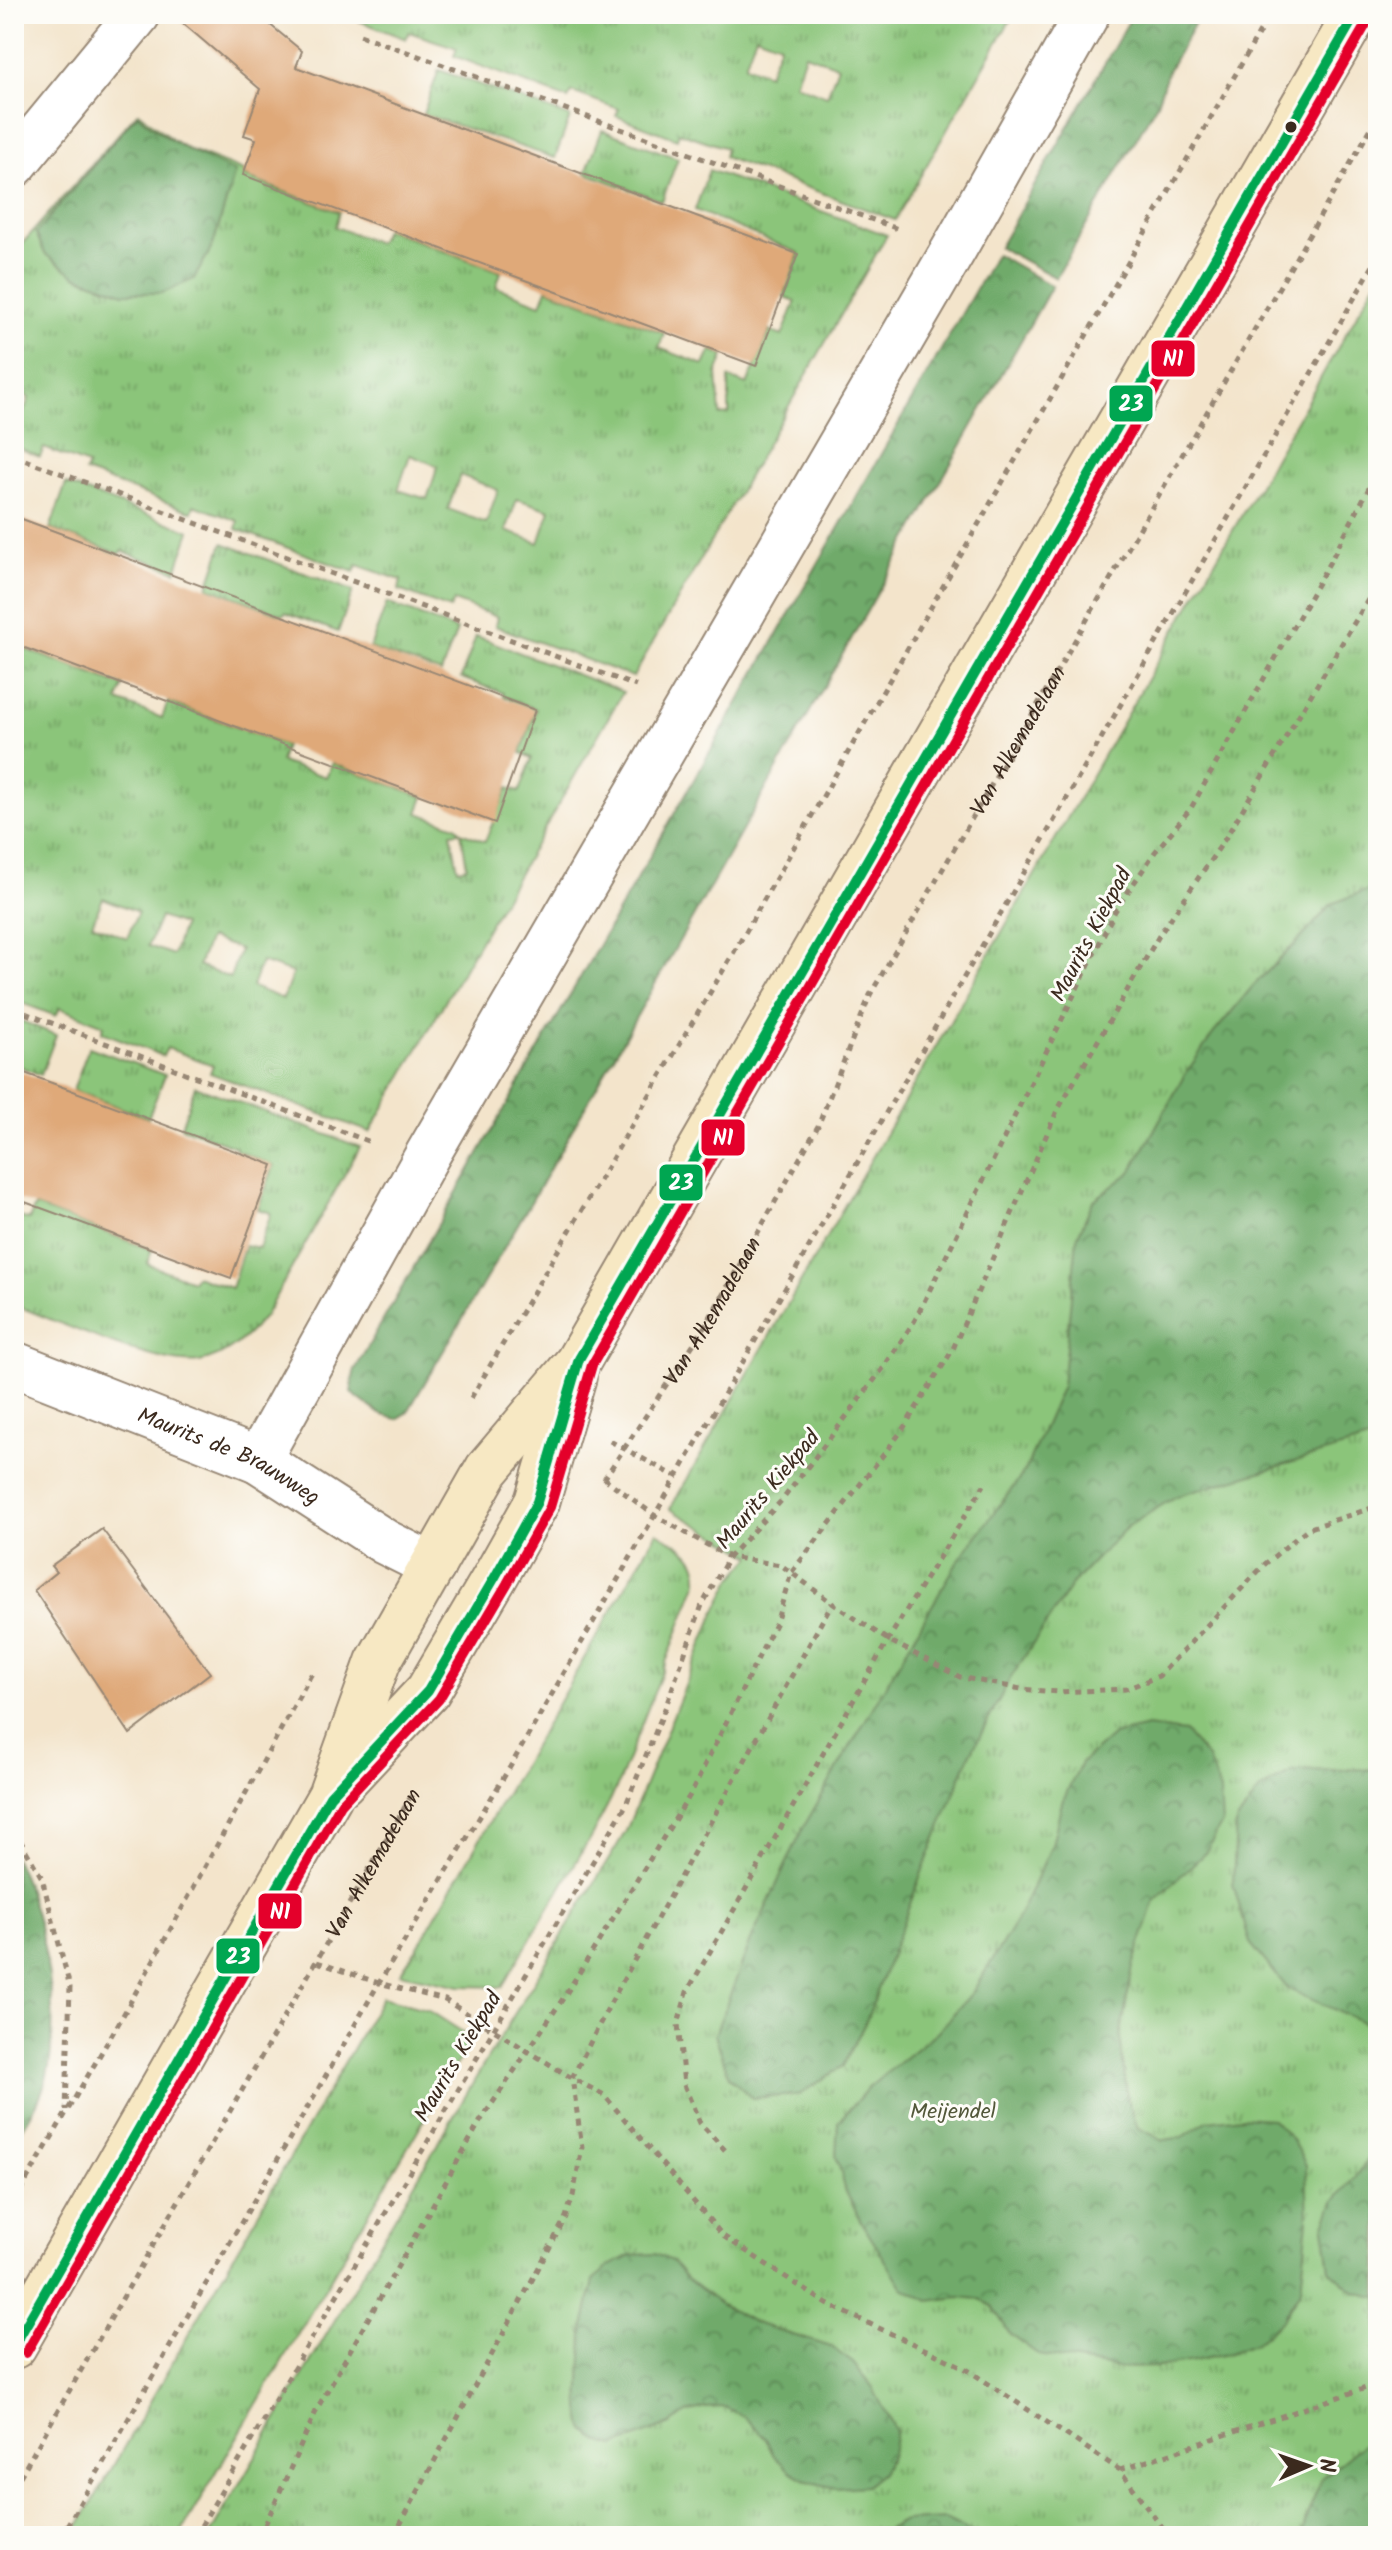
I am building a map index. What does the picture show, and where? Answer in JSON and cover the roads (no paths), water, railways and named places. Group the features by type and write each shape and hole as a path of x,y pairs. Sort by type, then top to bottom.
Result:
{"main road":[{"path":"14,2346 330,1796 378,1662 487,1470 577,1363 1356,14"},
{"path":"330,1796 428,1691 495,1577 537,1502 577,1363"}],"street":[{"path":"14,165 138,14"},
{"path":"258,1460 428,1154 954,249 1087,14"},
{"name":"Maurits de Brauwweg","path":"14,1364 258,1460 385,1542 433,1566"}],"park label":[{"name":"Meijendel","path":"953,2110"}]}
